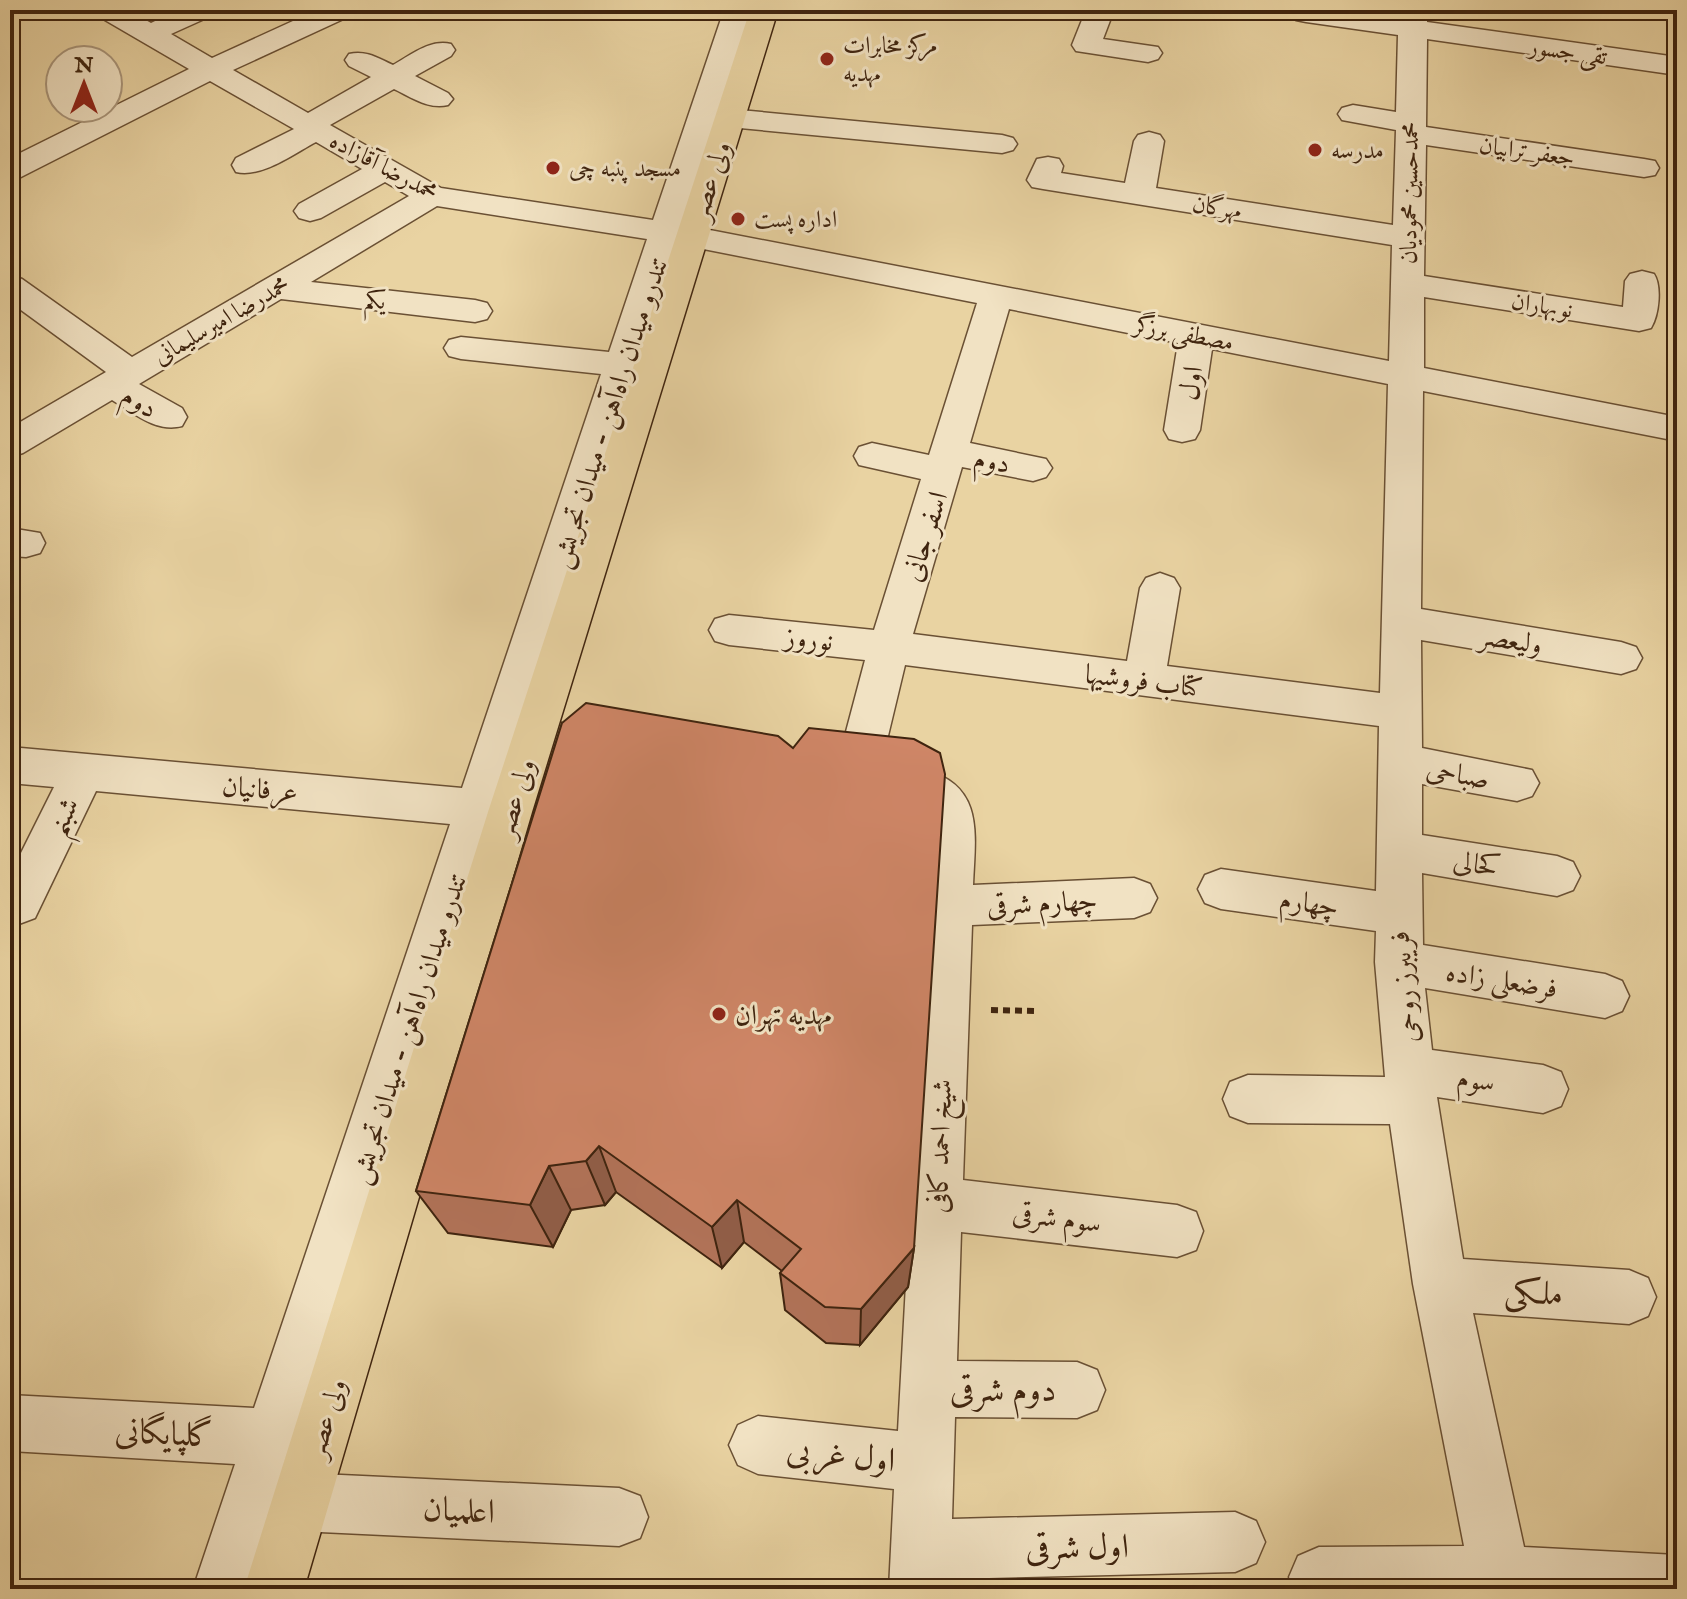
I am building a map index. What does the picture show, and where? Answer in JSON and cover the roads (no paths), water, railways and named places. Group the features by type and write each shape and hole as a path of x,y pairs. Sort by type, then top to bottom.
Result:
{"main road":[{"name":"ولی عصر","path":"678,235 729,118 764,10"},
{"name":"ولی عصر","path":"494,810 533,737 636,367"},
{"name":"ولی عصر","path":"274,1589 299,1502 296,1439"}],"street":[{"path":"10,14 19,10"},
{"name":"محمدرضا آقازاده","path":"108,10 432,196 678,235"},
{"path":"149,34 201,10"},
{"path":"271,10 302,27"},
{"path":"124,107 340,10"},
{"name":"تندرو میدان راه‌آهن - میدان تجریش","path":"223,1589 296,1439 678,235 738,10"},
{"path":"1100,10 1086,45 1130,59"},
{"name":"تقی جسور","path":"1306,14 1412,20 1677,66"},
{"name":"محمدحسین محمودیان","path":"1404,376 1412,20"},
{"path":"247,165 441,50"},
{"path":"359,60 438,99"},
{"name":"جعفر ترابیان","path":"1353,114 1410,128 1496,131 1644,168"},
{"path":"729,118 1002,144"},
{"path":"10,170 91,124"},
{"path":"1139,195 1149,141"},
{"name":"مهرگان","path":"1048,166 1043,180 1407,237"},
{"path":"310,211 385,169"},
{"name":"محمدرضا امیرسلیمانی","path":"10,444 432,196"},
{"name":"مصطفی برزگر","path":"678,235 1677,429"},
{"name":"نوبهاران","path":"1406,284 1639,320 1642,281"},
{"name":"دوم","path":"10,286 169,417"},
{"name":"یکم","path":"275,288 475,311"},
{"name":"اسفر جانی","path":"840,776 889,647 996,296"},
{"name":"اول","path":"1182,430 1197,335"},
{"path":"461,348 636,367"},
{"name":"فریبرز روحی","path":"1404,376 1398,938 1411,1085 1440,1284 1502,1582"},
{"path":"872,456 947,462"},
{"name":"دوم","path":"947,462 1033,468"},
{"path":"1144,680 1160,588"},
{"name":"ولیعصر","path":"1401,621 1621,658"},
{"name":"نوروز","path":"729,630 889,647"},
{"name":"کتاب فروشیها","path":"889,647 1400,712"},
{"path":"533,737 579,743"},
{"name":"صباحی","path":"1399,762 1517,783"},
{"name":"عرفانیان","path":"10,765 494,810"},
{"name":"شبنم","path":"19,904 84,771"},
{"name":"شیخ احمد کافی","path":"840,776 931,790 943,795 953,827 920,1569"},
{"name":"کحالی","path":"1398,850 1557,876"},
{"name":"چهارم","path":"1221,889 1398,938"},
{"name":"چهارم شرقی","path":"950,906 1134,898"},
{"name":"فرضعلی زاده","path":"1398,938 1605,996"},
{"name":"سوم","path":"1248,1099 1411,1085 1543,1089"},
{"name":"سوم شرقی","path":"936,1203 1177,1231"},
{"name":"ملکی","path":"1440,1284 1629,1297"},
{"name":"دوم شرقی","path":"928,1389 1077,1390"},
{"name":"گلپایگانی","path":"10,1423 296,1439"},
{"name":"اول غربی","path":"758,1445 924,1463"},
{"name":"اعلمیان","path":"299,1502 619,1517"},
{"name":"اول شرقی","path":"920,1569 1235,1542"},
{"path":"1319,1577 1677,1585"}],"place":[{"name":"مرکز مخابرات مهدیه","path":"827,59"},
{"name":"مدرسه","path":"1315,150"},
{"name":"مسجد پنبه چی","path":"553,168"},
{"name":"اداره پست","path":"738,219"},
{"name":"مهدیه تهران","path":"719,1014"}]}
